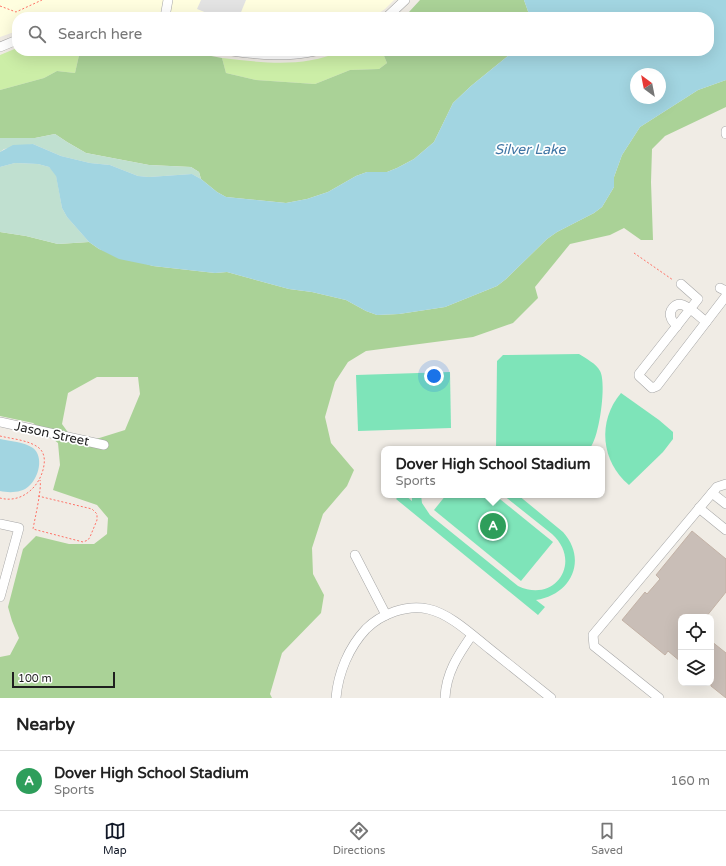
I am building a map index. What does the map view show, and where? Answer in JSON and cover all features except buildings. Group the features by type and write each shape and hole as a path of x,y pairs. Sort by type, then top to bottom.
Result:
{"street":[{"path":"166,12 168,0"},
{"path":"392,12 405,0"},
{"path":"0,46 12,42"},
{"path":"681,284 698,300 638,374 652,388 657,386 726,296"},
{"path":"677,326 670,318 670,312 677,304 690,309 706,322"},
{"name":"Jason Street","path":"0,422 104,444"},
{"path":"659,698 594,646 593,635 717,487 726,484"},
{"path":"712,493 726,504"},
{"path":"699,508 726,530"},
{"path":"0,524 18,528 0,597"},
{"path":"355,555 386,615"},
{"path":"336,698 346,660 359,637 370,626 386,615 400,610 418,608 428,609 445,615 551,698"},
{"path":"445,698 450,672 458,655 472,635"}],"path":[{"path":"0,6 16,12 42,0"},
{"path":"634,253 681,284"},
{"path":"0,436 32,444 39,448 43,453 45,462 40,480 35,487 26,494 17,498 5,500 0,498"},
{"path":"38,496 92,509 97,514 97,520 88,540 83,542 33,529 38,496 41,484 40,480"}],"shaded area":[{"path":"0,0 394,0 380,12 12,12 12,33 0,37"},
{"path":"201,0 246,0 241,12 204,12 197,9"},
{"path":"55,134 86,153 149,165 191,167 199,172 201,179 192,174 149,177 138,176 110,165 90,163 61,156 33,144 4,149 0,152 0,138 35,138"},
{"path":"15,163 38,164 49,167 56,175 62,208 67,217 89,242 58,244 26,236 0,232 0,167"}],"green space":[{"path":"420,0 524,0 528,12 409,12"},
{"path":"12,50 12,56 79,56 75,73 57,71 44,78 0,90 0,55"},
{"path":"79,56 211,56 222,58 226,73 256,80 315,84 350,70 379,69 387,63 384,56 508,56 453,103 434,142 414,159 387,172 367,172 356,176 328,192 307,199 286,203 226,197 217,192 201,179 199,172 191,167 149,165 86,153 55,134 35,138 0,138 0,90 44,78 57,71 75,73"},
{"path":"327,56 384,56 387,63 379,69 350,70 315,84 256,80 226,73 222,58 283,63 312,60"},
{"path":"726,80 726,107 665,136 652,149 651,182 653,240 641,240 624,228 610,235 570,244 535,287 538,298 513,323 473,337 366,351 348,362 335,382 325,417 331,443 354,470 347,486 323,514 312,548 313,574 324,595 321,613 282,653 270,694 272,698 0,698 0,657 10,655 19,638 8,607 23,549 36,536 69,544 94,544 107,534 108,518 97,505 53,490 60,465 58,443 33,423 0,416 0,232 26,236 58,244 89,242 99,249 153,266 215,273 227,272 289,289 312,292 346,300 377,315 399,314 445,307 497,286 547,239 602,207 614,187 614,177 622,155 640,127 698,90","holes":["97,377 138,377 140,394 125,430 77,445 62,424 68,393"]},
{"path":"579,354 591,361 598,368 602,377 603,387 601,412 596,435 591,446 496,446 497,361 503,355"},
{"path":"450,372 451,428 358,431 356,375"},
{"path":"621,393 659,420 673,432 673,439 663,452 629,485 620,476 613,465 608,453 606,441 608,416 613,404"},
{"path":"408,498 412,501 412,498 421,498 422,503 430,515 518,586 531,590 543,589 553,585 560,577 565,568 565,556 561,545 552,534 507,498 522,498 563,532 570,543 574,554 575,565 572,575 567,584 558,591 548,597 536,600 545,607 538,615 396,499"},
{"path":"444,498 499,498 553,542 521,581 434,510"}],"water":[{"name":"Silver Lake","path":"524,0 726,0 726,80 698,90 640,127 622,155 614,177 614,187 602,207 547,239 497,286 445,307 399,314 377,315 346,300 312,292 289,289 227,272 215,273 153,266 119,259 89,242 67,217 62,208 56,176 49,167 38,164 15,163 0,167 0,152 13,145 33,144 61,156 90,163 110,165 138,176 149,177 192,174 226,197 286,203 307,199 328,192 356,176 367,172 387,172 414,159 434,142 453,103 508,56 714,56 714,12 528,12"},
{"path":"0,439 25,444 33,448 38,456 38,472 29,486 23,490 11,492 0,491"}],"place":[{"name":"Dover High School Stadium","path":"493,526"}]}
